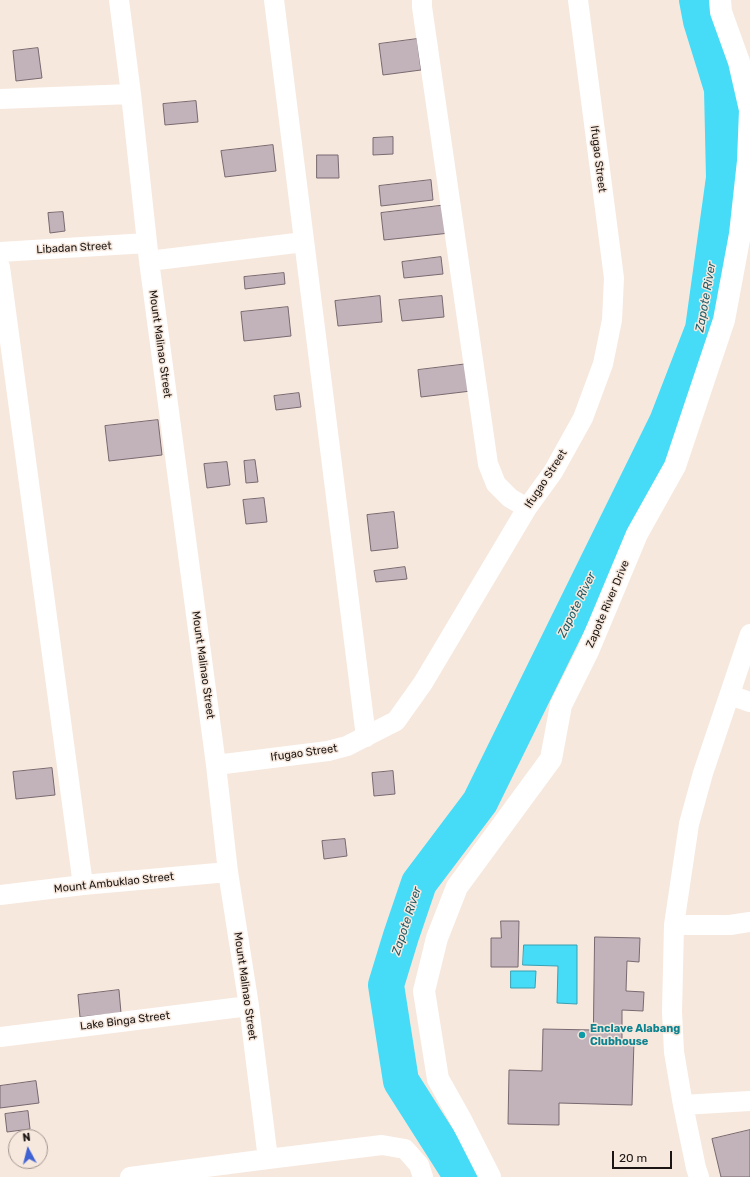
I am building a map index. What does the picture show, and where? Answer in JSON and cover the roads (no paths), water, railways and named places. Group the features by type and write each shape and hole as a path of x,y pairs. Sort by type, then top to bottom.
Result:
{"street":[{"name":"Mount Malinao Street","path":"119,0 148,252 216,765 228,872 249,1006 268,1159"},
{"path":"274,0 366,737"},
{"path":"422,0 488,464 496,484 510,498 527,508"},
{"name":"Ifugao Street","path":"216,765 328,752 347,746 396,721 423,682 527,508 553,472 583,418 604,364 612,320 614,278 578,0"},
{"name":"Zapote River Drive","path":"490,1177 438,1079 424,991 437,938 457,887 551,759 561,704 588,651 637,534 674,466 724,320 740,234 748,162 750,110 740,62 721,12 720,0"},
{"path":"0,100 131,94"},
{"name":"Libadan Street","path":"0,252 148,252 304,242"},
{"path":"0,267 83,885"},
{"path":"698,1177 674,1052 672,1012 674,925 689,824 703,773 750,634"},
{"path":"730,695 750,702"},
{"name":"Mount Ambuklao Street","path":"0,895 83,885 228,872"},
{"path":"674,925 730,925 750,922"},
{"name":"Lake Binga Street","path":"0,1037 249,1006"},
{"path":"683,1105 750,1101"},
{"path":"130,1177 382,1145 405,1148 419,1165 423,1177"}],"water":[{"path":"524,945 577,945 577,1004 557,1003 558,966 523,965"},
{"path":"511,971 536,971 535,988 511,988"}],"waterway":[{"name":"Zapote River","path":"462,1177 401,1081 386,985 419,883 480,802 667,422 703,329 724,178 722,89 701,21 697,0"}],"place":[{"name":"Enclave Alabang Clubhouse","path":"582,1035"}]}
